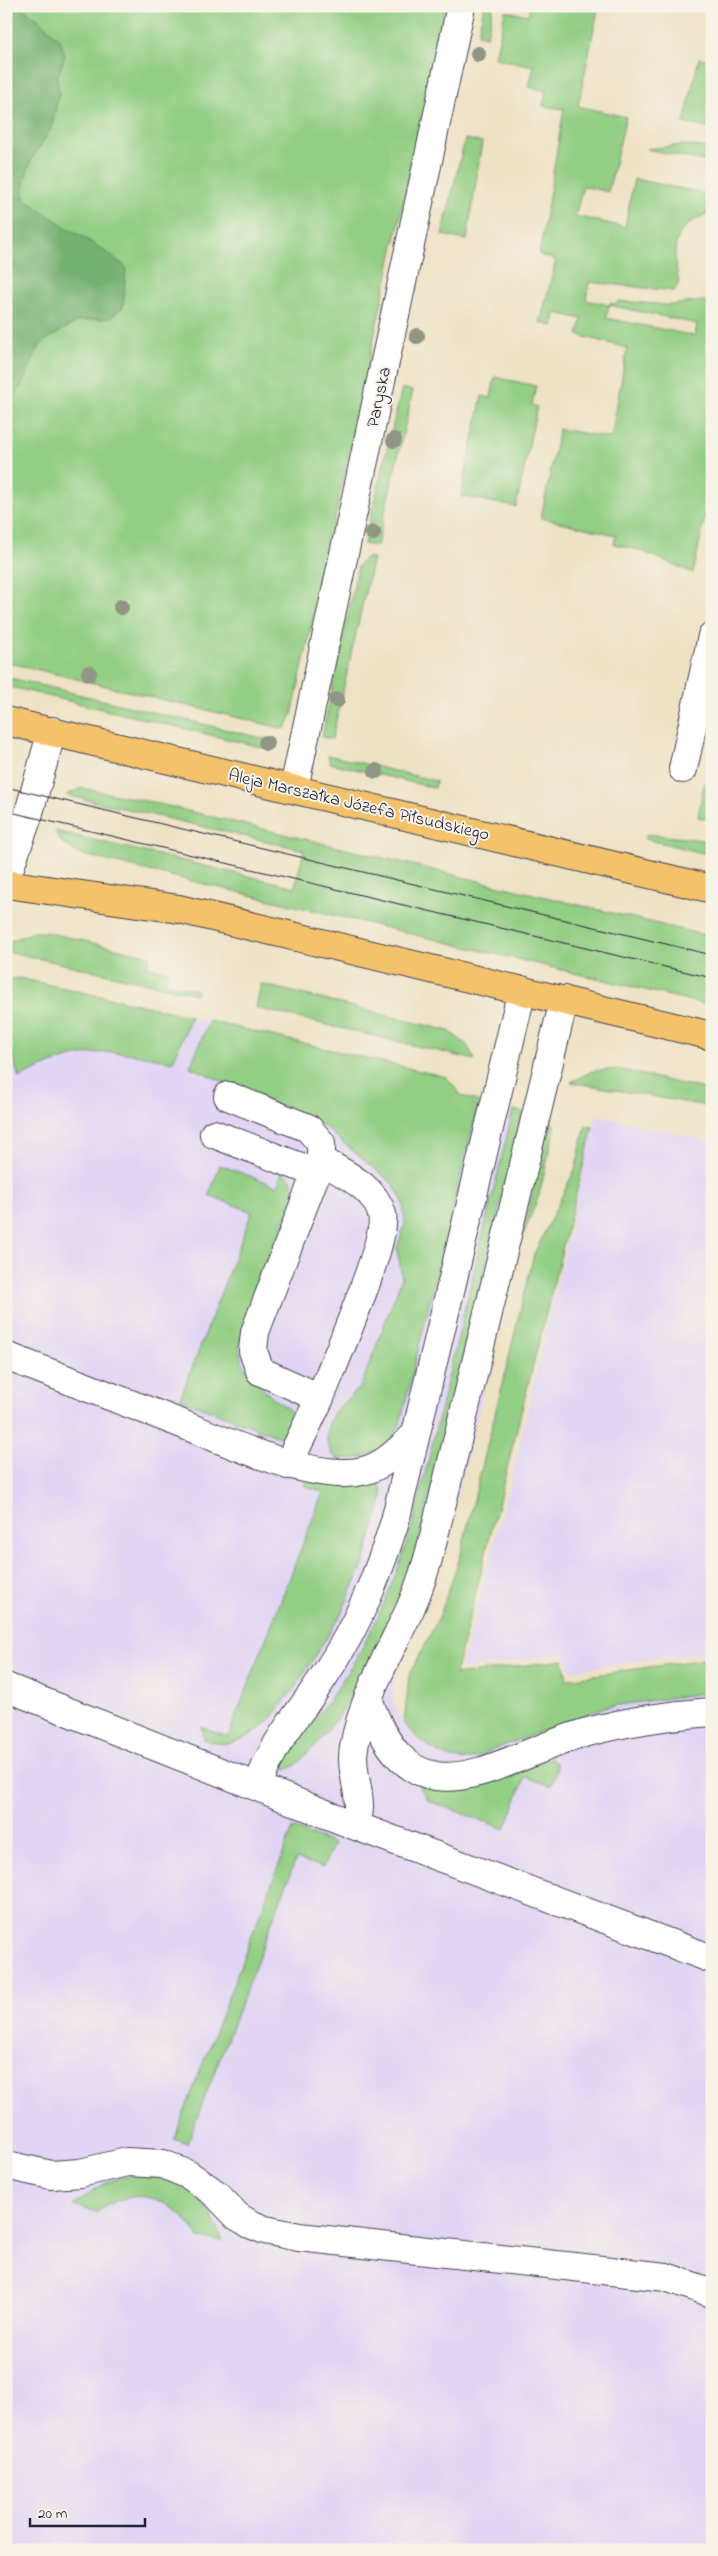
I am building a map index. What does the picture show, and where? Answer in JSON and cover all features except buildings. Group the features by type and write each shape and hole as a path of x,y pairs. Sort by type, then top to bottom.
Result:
{"main road":[{"name":"Aleja Marszałka Józefa Piłsudskiego","path":"6,720 712,889"},
{"path":"6,884 179,909 712,1036"}],"street":[{"name":"Paryska","path":"294,788 461,6"},
{"path":"683,769 712,636"},
{"path":"6,878 28,816 52,731"},
{"path":"258,1787 272,1750 326,1673 364,1606 380,1569 395,1521 522,990"},
{"path":"356,1826 359,1807 352,1769 354,1748 368,1698 410,1608 431,1549 564,1000"},
{"path":"228,1096 308,1128 321,1143 318,1167 255,1332 253,1351 260,1371 320,1398"},
{"path":"214,1134 318,1167 368,1189 383,1215 379,1248 320,1398 288,1465"},
{"path":"6,1356 288,1465 345,1473 361,1472 377,1466 390,1458 416,1435"},
{"path":"6,1687 356,1826 712,1959"},
{"path":"368,1698 376,1720 400,1757 416,1770 437,1776 462,1777 488,1771 587,1732 618,1725 712,1712"},
{"path":"6,2165 51,2175 80,2173 128,2162 163,2164 189,2175 216,2194 237,2216 250,2224 274,2232 666,2277 712,2292"}],"shaded area":[{"path":"16,977 446,1077 462,1096 479,1102 550,1118 446,1544 420,1622 395,1672 393,1701 404,1724 420,1742 475,1759 485,1753 559,1723 605,1707 712,1692 712,2550 6,2550 6,980"},
{"path":"596,1115 712,1142 712,1651 568,1671 567,1653 460,1670 516,1460"}],"green space":[{"path":"6,6 446,6 292,715 285,729 6,662"},
{"path":"6,6 20,6 40,21 60,40 65,56 57,77 59,93 52,127 30,162 24,183 24,198 126,267 123,307 110,318 78,321 46,340 39,347 20,389 6,401"},
{"path":"484,6 493,6 487,36 478,34"},
{"path":"530,6 582,6 598,9 578,106 626,117 608,192 583,186 575,216 625,227 634,179 712,195 712,212 689,224 682,231 678,239 675,248 675,258 679,283 674,291 589,282 586,300 609,305 610,303 617,304 618,301 669,305 712,300 712,485 693,573 639,550 614,544 616,535 541,518 559,429 611,438 627,348 578,335 582,319 555,313 553,326 540,323 556,260 539,255 564,109 543,106 546,91 529,87 534,66 495,58 505,11 528,15","holes":["609,305 697,324 695,336 606,318"]},
{"path":"699,58 712,61 712,129 684,123"},
{"path":"465,139 482,142 467,240 442,235"},
{"path":"684,145 712,148 712,163 646,149"},
{"path":"495,377 536,386 532,405 537,407 516,507 461,496 482,396 491,398"},
{"path":"402,388 413,391 377,546 364,544"},
{"path":"365,558 373,558 332,739 322,737 358,566"},
{"path":"6,677 278,742 273,750 6,686"},
{"path":"328,755 436,781 435,788 330,763"},
{"path":"712,779 712,820 698,817 704,784"},
{"path":"82,788 151,802 712,937 712,1006 79,854 62,843 55,831 295,887 304,850 66,795"},
{"path":"647,834 712,841 712,855 645,839"},
{"path":"33,932 46,932 150,956 147,966 168,972 165,983 197,990 196,994 6,951 8,942"},
{"path":"19,978 191,1016 173,1062 130,1054 95,1053 59,1061 19,1078 6,1033 6,980"},
{"path":"261,984 449,1031 467,1045 475,1060 256,1008"},
{"path":"209,1021 446,1077 462,1096 479,1102 400,1424 395,1434 383,1448 367,1456 338,1459 332,1454 327,1443 327,1429 334,1412 361,1386 402,1278 397,1248 405,1224 403,1202 393,1184 322,1125 190,1067"},
{"path":"618,1069 712,1091 712,1107 571,1082 592,1071"},
{"path":"513,1110 523,1112 416,1551 408,1577 385,1632 357,1688 323,1737 296,1765 286,1769 281,1763 329,1701 363,1645 378,1616 403,1554 414,1519"},
{"path":"550,1118 555,1127 539,1195 521,1241"},
{"path":"586,1125 593,1127 455,1675 563,1660 567,1679 712,1658 712,1692 605,1707 474,1758 452,1758 430,1747 404,1724 409,1676 440,1615 460,1557 534,1254 576,1167"},
{"path":"220,1165 277,1186 282,1171 290,1178 296,1190 239,1345 241,1357 251,1376 267,1393 294,1414 296,1418 288,1437 284,1439 180,1399 252,1212 209,1195"},
{"path":"308,1474 372,1480 381,1486 383,1496 363,1565 340,1616 296,1686 268,1722 254,1733 238,1741 221,1744 204,1739 201,1727 228,1737 323,1492 304,1485"},
{"path":"550,1758 556,1763 557,1770 551,1786 525,1777 505,1829 429,1801 415,1780 450,1790 461,1790 494,1782"},
{"path":"293,1828 334,1844 323,1867 296,1859 187,2144 174,2139"},
{"path":"129,2175 164,2180 188,2190 207,2209 223,2241 199,2238 179,2213 167,2204 154,2199 141,2196 126,2198 112,2203 97,2212 74,2206 99,2187"}],"tram line":[{"path":"6,787 712,955"},
{"path":"6,811 712,978"}]}
